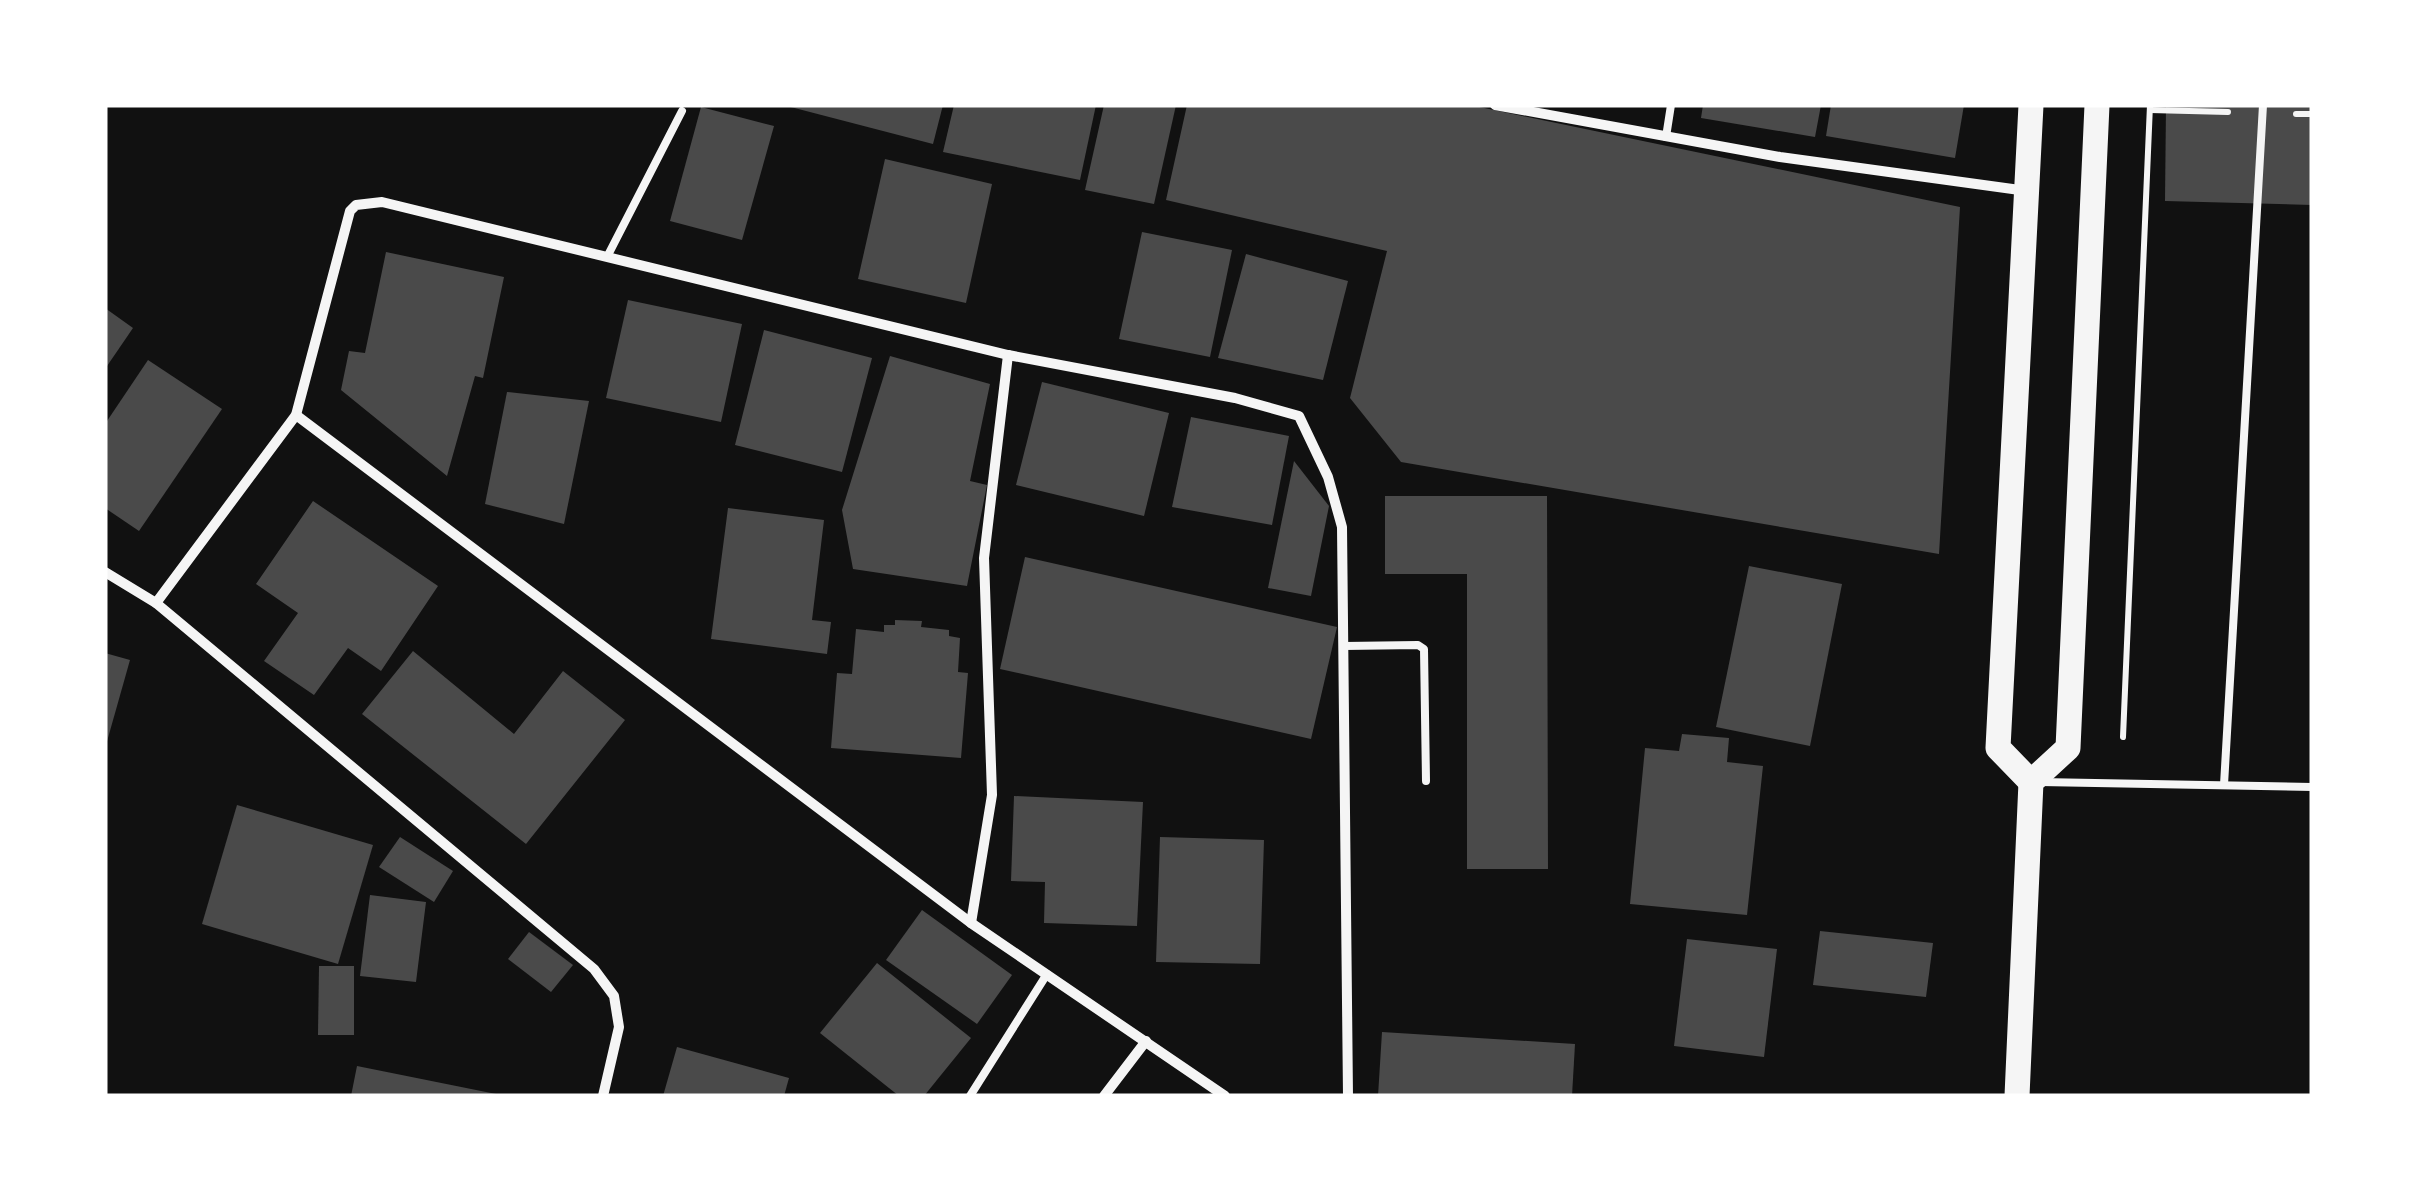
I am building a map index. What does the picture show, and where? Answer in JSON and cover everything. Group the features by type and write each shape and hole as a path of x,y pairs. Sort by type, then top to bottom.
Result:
{"main road":[{"path":"2031,105 1998,748 2031,782"},
{"path":"2017,1096 2031,782 2068,748 2097,105"}],"street":[{"path":"1497,105 1780,156 2028,192"},
{"path":"156,603 296,415 350,212 356,205 382,202 1008,355 1235,398 1299,416 1328,478 1342,527 1348,1096"},
{"path":"971,923 992,795 984,558 1008,355"},
{"path":"296,415 971,923 1224,1096"},
{"path":"105,572 156,603 594,969 614,996 619,1027 603,1096"},
{"path":"1104,1096 1146,1041"}],"lane":[{"path":"1666,136 1672,105"},
{"path":"2224,785 2263,105"},
{"path":"608,257 682,111"},
{"path":"1344,646 1418,645 1424,649 1426,781"},
{"path":"2031,782 2312,787"},
{"path":"970,1096 1047,974"}],"path":[{"path":"2123,737 2150,107 2166,110"}],"building":[{"path":"783,105 943,105 933,144"},
{"path":"954,105 1096,105 1080,180 943,152"},
{"path":"1104,105 1176,105 1154,204 1085,190"},
{"path":"1187,105 1470,105 1960,207 1939,554 1401,462 1350,398 1387,251 1166,200"},
{"path":"1703,105 1821,105 1815,137 1701,118"},
{"path":"1831,105 1964,105 1955,158 1826,136"},
{"path":"2166,105 2312,105 2312,205 2165,201"},
{"path":"701,107 774,126 742,240 670,221"},
{"path":"885,159 992,184 966,303 858,279"},
{"path":"1142,232 1232,250 1210,357 1119,339"},
{"path":"386,252 504,277 483,378 475,376 447,476 341,390 349,351 365,353"},
{"path":"1246,254 1348,281 1323,380 1218,358"},
{"path":"628,300 742,324 721,422 606,398"},
{"path":"105,308 133,328 105,369"},
{"path":"764,330 872,358 842,472 735,445"},
{"path":"890,356 990,384 970,481 987,485 967,586 853,569 842,510"},
{"path":"148,360 222,409 139,531 105,508 105,424"},
{"path":"1042,382 1169,413 1144,516 1016,485"},
{"path":"507,392 589,401 564,524 485,504"},
{"path":"1191,417 1289,436 1272,525 1172,507"},
{"path":"1294,461 1329,506 1311,596 1268,588"},
{"path":"1385,496 1547,496 1548,869 1467,869 1467,574 1385,574"},
{"path":"313,501 438,586 381,671 348,648 314,695 264,661 298,613 256,584"},
{"path":"728,508 824,520 812,620 831,622 827,654 711,639"},
{"path":"1025,557 1337,627 1311,739 1000,669"},
{"path":"1749,566 1842,584 1810,746 1716,727"},
{"path":"895,620 922,621 921,627 949,630 949,636 960,638 958,672 968,673 961,758 831,748 837,673 852,674 856,629 884,632 884,625 895,625"},
{"path":"413,651 514,734 563,671 625,720 526,844 362,714"},
{"path":"105,653 130,660 106,745 105,745"},
{"path":"1682,734 1729,738 1727,762 1763,766 1747,915 1630,904 1645,748 1679,751"},
{"path":"1014,796 1143,802 1137,926 1044,923 1045,882 1011,881"},
{"path":"237,805 373,845 338,964 202,924"},
{"path":"400,837 453,871 434,902 379,867"},
{"path":"1160,837 1264,840 1260,964 1156,962"},
{"path":"370,895 426,902 416,982 360,976"},
{"path":"922,910 1012,975 977,1024 886,960"},
{"path":"1820,931 1933,943 1926,997 1813,985"},
{"path":"529,932 573,965 551,992 508,959"},
{"path":"1687,939 1777,949 1764,1057 1674,1046"},
{"path":"877,963 971,1038 924,1096 899,1096 820,1033"},
{"path":"319,966 354,966 354,1035 318,1035"},
{"path":"1382,1032 1575,1044 1572,1096 1378,1096"},
{"path":"677,1047 789,1078 784,1096 663,1096"},
{"path":"357,1066 496,1094 496,1096 351,1096"}]}
